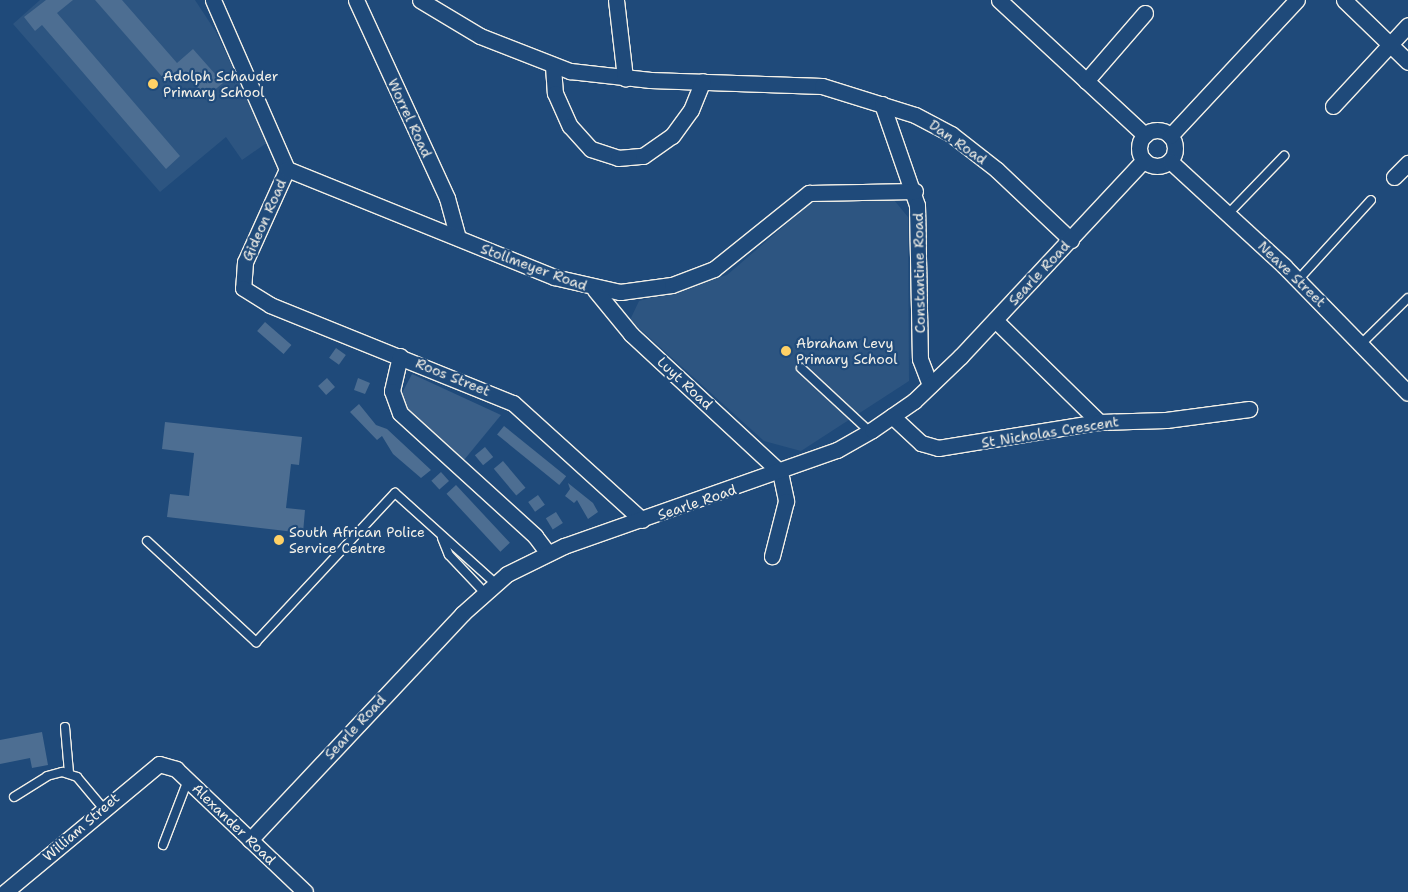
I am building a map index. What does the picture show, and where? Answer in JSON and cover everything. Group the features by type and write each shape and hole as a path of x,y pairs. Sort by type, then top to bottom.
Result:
{"street":[{"name":"Gideon Road","path":"213,0 287,168 241,277"},
{"name":"Worrel Road","path":"356,0 447,198 458,238"},
{"path":"420,0 480,36 553,66 625,78 703,81 691,110 667,141 643,156 618,158 591,149 570,126 555,93 553,66"},
{"path":"616,0 625,78"},
{"path":"999,0 1145,134"},
{"path":"1170,136 1298,0"},
{"path":"1344,0 1408,62"},
{"path":"1086,81 1145,13"},
{"path":"1333,106 1408,25"},
{"name":"Dan Road","path":"703,81 822,86 882,104 951,134 1071,240"},
{"name":"Constantine Road","path":"882,104 915,191 920,241 920,359 930,385"},
{"path":"1161,130 1170,136 1175,148 1170,161 1160,166 1144,160 1139,150 1145,134 1161,130"},
{"name":"Searle Road","path":"250,840 490,587 548,552 780,472 837,450 892,416 930,385 994,320 1144,160"},
{"name":"Neave Street","path":"1170,161 1298,280 1408,393"},
{"path":"1394,177 1408,163"},
{"name":"Stollmeyer Road","path":"287,168 458,238 595,290 643,290 703,275 742,251 785,209 809,193 915,191"},
{"name":"Roos Street","path":"241,277 243,288 251,296 400,356 525,410 642,520"},
{"name":"Luyt Road","path":"595,290 632,334 780,472"},
{"path":"994,320 1099,422"},
{"path":"400,356 392,391 400,413 548,552"},
{"name":"St Nicholas Crescent","path":"892,416 921,443 938,448 1099,422 1166,420 1249,409"},
{"path":"772,556 786,501 780,472"},
{"name":"Alexander Road","path":"159,764 172,766 188,780 305,892"},
{"name":"William Street","path":"5,892 103,808 159,764"}],"lane":[{"path":"1228,214 1284,156"},
{"path":"1298,280 1371,200"},
{"path":"1362,344 1408,298"},
{"path":"801,368 869,431"},
{"path":"147,541 256,642 395,493 442,538 456,544 490,587"},
{"path":"442,538 449,555 490,587"},
{"path":"65,727 69,773 103,808"},
{"path":"14,797 47,776 69,773"},
{"path":"163,845 188,780"}],"shaded area":[{"name":"Adolph Schauder Primary School","path":"40,0 195,0 216,32 268,142 242,160 226,137 160,192 13,24"},
{"name":"Abraham Levy Primary School","path":"894,200 908,217 909,381 801,451 764,441 630,320 639,301 727,275 813,201"},
{"path":"412,374 501,415 464,460 403,406 402,393"}],"building":[{"path":"46,0 73,0 57,13 180,156 166,169 42,25 35,31 24,17"},
{"path":"95,0 122,0 177,63 193,49 223,83 206,97 180,68 165,80"},
{"path":"265,322 291,345 284,354 257,331"},
{"path":"336,348 346,355 339,365 329,358"},
{"path":"327,378 335,387 326,395 318,386"},
{"path":"358,378 370,383 365,394 354,390"},
{"path":"359,404 376,425 387,429 431,470 421,478 393,454 382,436 377,440 350,412"},
{"path":"165,422 302,437 299,465 291,464 286,508 305,510 303,533 167,517 170,494 189,496 194,453 162,449"},
{"path":"504,426 566,476 559,485 497,435"},
{"path":"485,447 493,457 483,465 475,455"},
{"path":"503,461 525,488 516,496 494,469"},
{"path":"441,472 449,481 439,490 431,481"},
{"path":"568,483 593,503 598,512 588,519 577,500 574,503 565,496 570,489"},
{"path":"456,485 510,543 500,552 446,494"},
{"path":"538,495 545,505 535,512 528,502"},
{"path":"556,512 563,523 553,529 546,518"},
{"path":"42,732 48,765 32,768 30,758 0,764 0,740"}],"place":[{"name":"Adolph Schauder Primary School","path":"153,84"},
{"name":"Abraham Levy Primary School","path":"786,351"},
{"name":"South African Police Service Centre","path":"279,540"}]}
